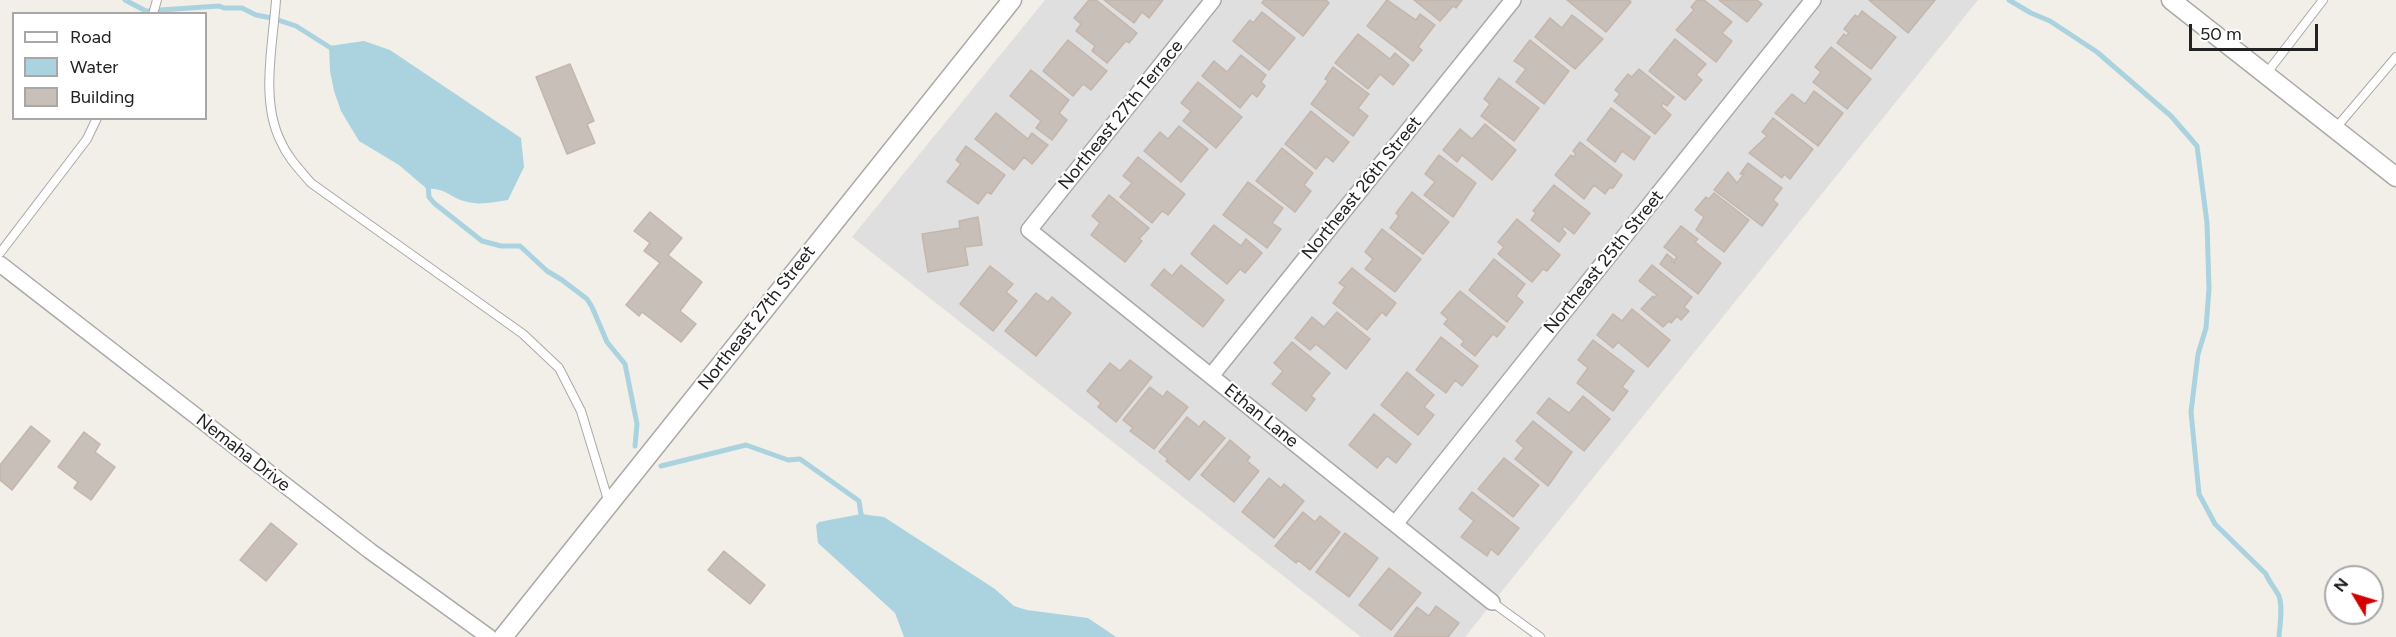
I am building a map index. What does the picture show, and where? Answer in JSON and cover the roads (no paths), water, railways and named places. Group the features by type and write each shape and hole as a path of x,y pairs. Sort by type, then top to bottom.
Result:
{"street":[{"name":"Northeast 27th Street","path":"503,637 1012,0"},
{"name":"Northeast 27th Terrace","path":"1029,230 1213,0"},
{"name":"Northeast 26th Street","path":"1211,376 1513,0"},
{"name":"Northeast 25th Street","path":"1395,524 1813,0"},
{"path":"2171,0 2396,177"},
{"name":"Ethan Lane","path":"1029,230 1492,602"},
{"name":"Nemaha Drive","path":"0,264 370,551 489,637"}],"lane":[{"path":"276,0 269,102 280,142 293,163 312,183 523,334 552,359 564,376 581,411 610,504"},
{"path":"2266,74 2323,0"},
{"path":"2335,129 2396,57"},
{"path":"0,253 87,139 96,120"},
{"path":"1492,602 1540,637"}],"water":[{"path":"364,41 390,50 521,138 524,167 508,200 475,203 459,199 438,189 427,189 399,165 359,141 341,111 334,91 329,46"},
{"path":"861,514 884,517 995,589 1014,606 1027,610 1088,618 1116,637 904,637 895,613 818,543 816,525 819,522"}],"waterway":[{"path":"125,0 146,11 219,6 242,8 256,15 296,26 334,50"},
{"path":"2009,0 2050,21 2097,52 2171,116 2197,146 2207,223 2209,289 2206,328 2198,354 2191,412 2199,494 2215,524 2266,574 2279,596 2281,611 2279,637"},
{"path":"428,184 429,197 434,203 482,241 501,246 520,246 547,271 587,299 607,342 625,364 637,424 635,446"},
{"path":"661,466 746,445 788,460 800,459 859,501 864,518"}]}
